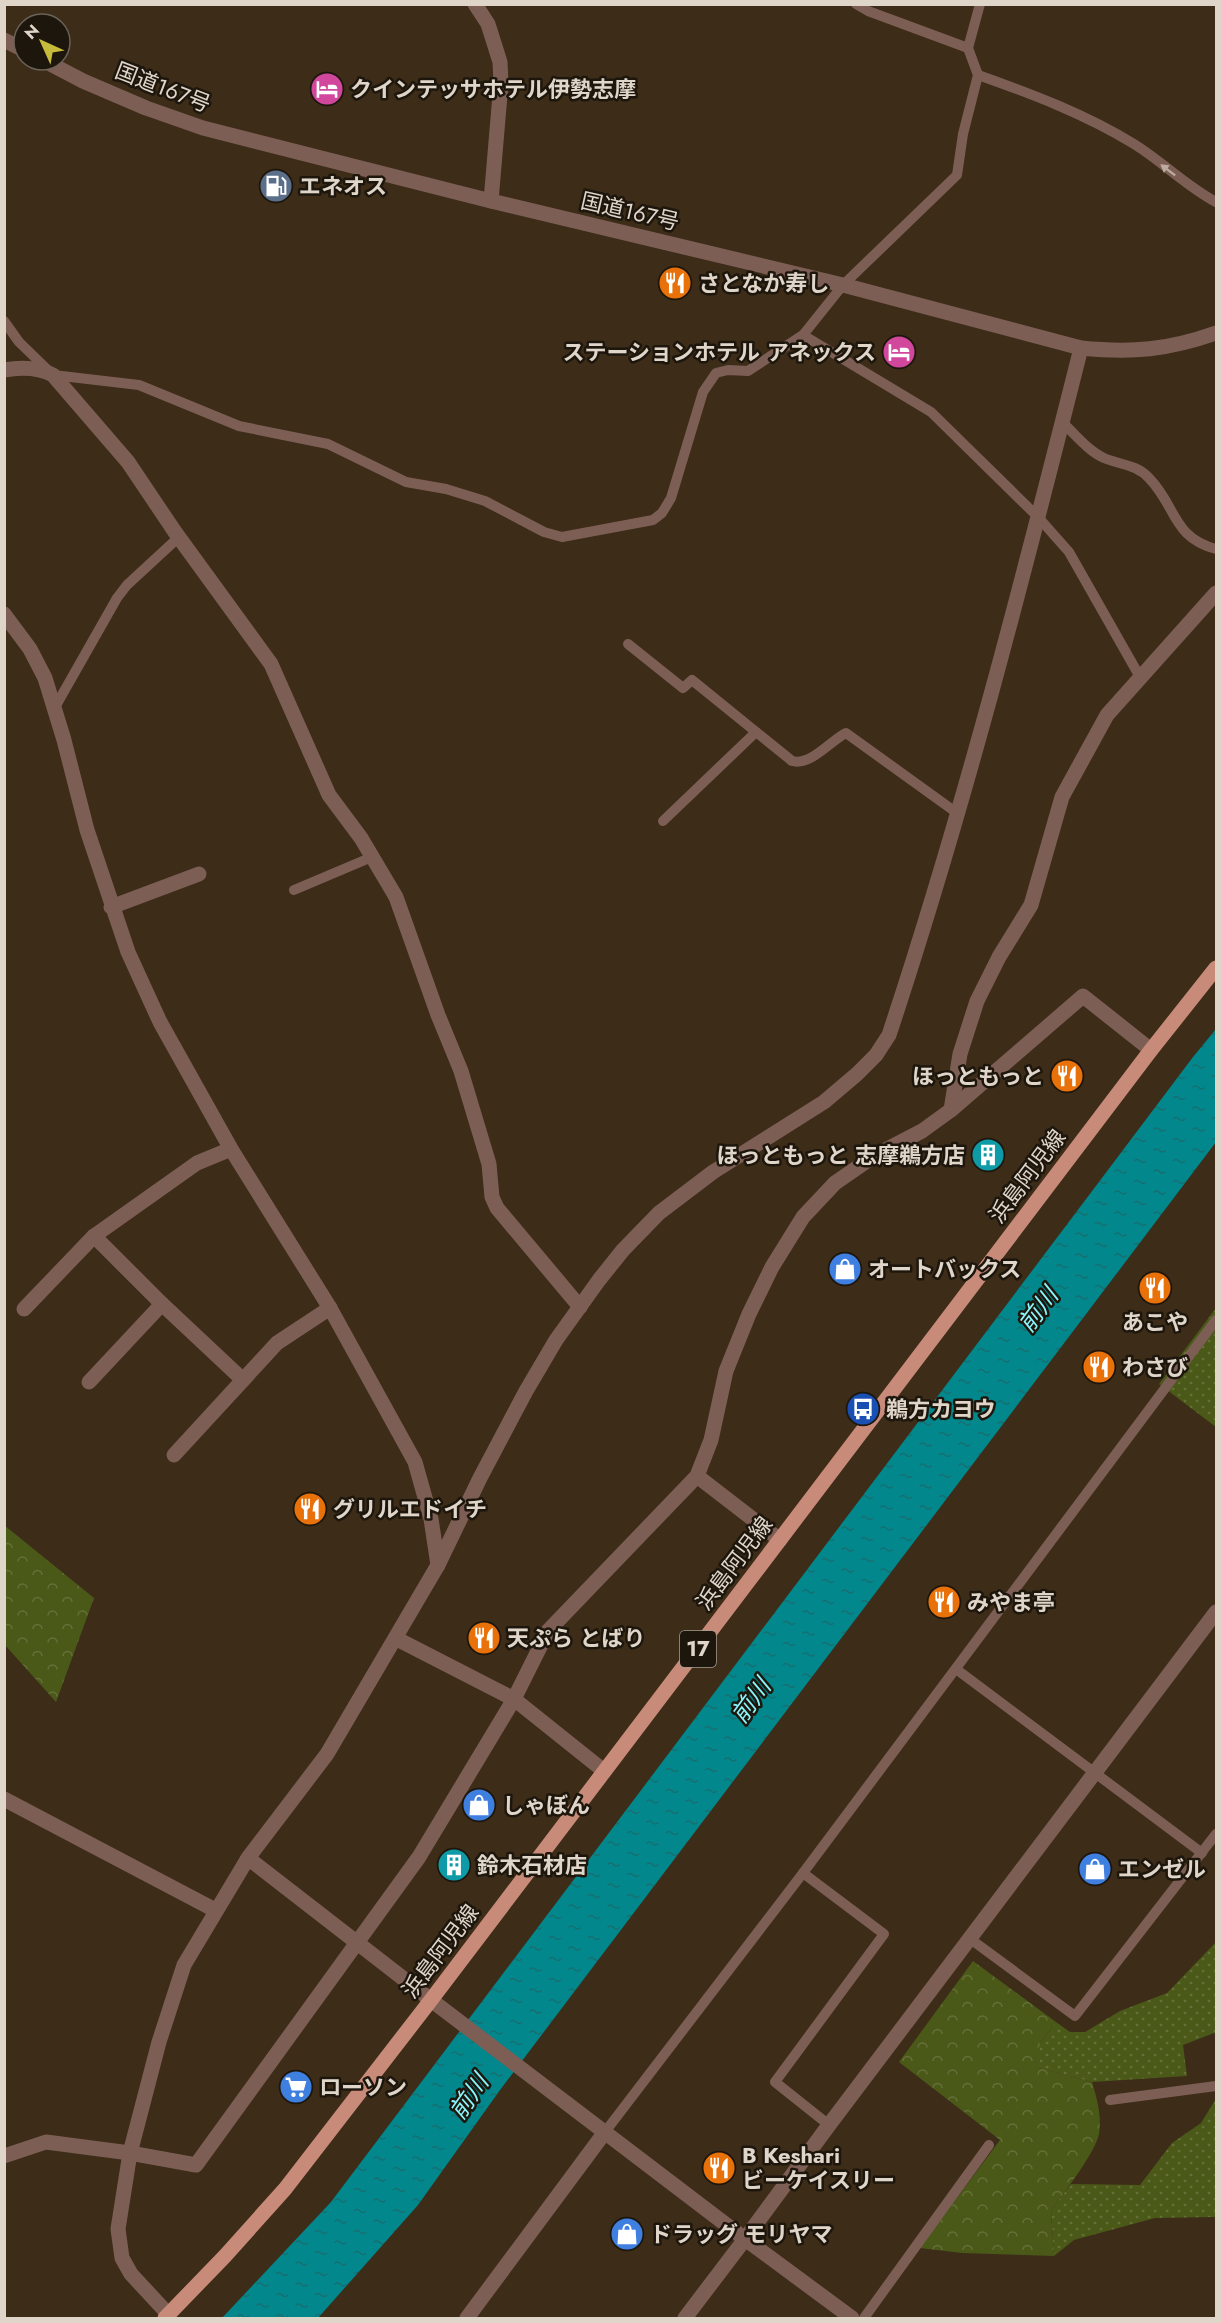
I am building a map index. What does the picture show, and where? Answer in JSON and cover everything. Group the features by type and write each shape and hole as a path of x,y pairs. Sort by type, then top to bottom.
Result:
{"main road":[{"name":"浜島阿児線","path":"167,2317 285,2189 431,2000 1151,1050 1216,968"}],"street":[{"path":"476,4 488,24 500,62 501,83 491,201"},
{"name":"国道167号","path":"66,72 146,108 203,128 491,201 843,285 1081,348 1112,351 1149,350 1182,344 1216,333"},
{"path":"167,2317 131,2274 122,2258 118,2229 130,2153 159,2042 184,1965 248,1858 327,1754 397,1639 438,1565 526,1391 556,1340 623,1250 659,1213 712,1172 824,1102 857,1074 876,1054 889,1035 957,813 1038,517 1081,348"},
{"path":"4,370 19,368 43,370 53,375 128,462 271,664 329,795 372,857 396,897 438,1015 461,1071 489,1164 492,1197 497,1208 580,1308"},
{"path":"951,1110 960,1054 977,1001 999,957 1031,905 1062,797 1107,716 1216,593"},
{"path":"4,614 30,649 40,668 54,709 87,830 128,952 160,1022 231,1149 330,1308 415,1462 431,1519 438,1565"},
{"path":"111,907 199,874"},
{"path":"4,2156 46,2142 130,2153 196,2165 419,1857 514,1699 548,1631 697,1476 711,1440 726,1371 749,1314 772,1267 803,1217 835,1183 874,1156 922,1131 951,1110 1083,996 1151,1050"},
{"path":"24,1309 94,1236 197,1163 231,1149"},
{"path":"94,1236 243,1380"},
{"path":"89,1382 162,1304"},
{"path":"174,1455 277,1343 330,1308"},
{"path":"697,1476 780,1539"},
{"path":"685,2319 1216,1612"},
{"path":"397,1639 514,1699 604,1771"},
{"path":"4,1799 215,1910"},
{"path":"248,1858 357,1944 852,2319"},
{"path":"467,2319 605,2132"}],"lane":[{"path":"856,4 968,48"},
{"path":"4,321 19,342 53,375 139,385 239,426 328,444 406,482 446,489 485,501 544,532 562,537 646,522 658,517 671,498 703,392 712,377 722,371 748,371 803,335 843,285 957,175 963,134 978,75 968,48 980,4"},
{"path":"978,75 1086,117 1136,145 1202,195 1216,202"},
{"path":"803,335 931,412 1038,517 1069,552 1140,677"},
{"path":"1062,422 1104,458 1142,471 1161,492 1178,524 1187,535 1201,545 1216,549"},
{"path":"54,709 117,598 127,585 179,537"},
{"path":"628,644 683,688 692,680 792,761 799,763 807,760 846,733 957,813"},
{"path":"663,821 756,732"},
{"path":"294,890 372,857"},
{"path":"605,2132 803,1873 1216,1320"},
{"path":"956,1669 1202,1853"},
{"path":"969,1938 1075,2016 1216,1834"},
{"path":"803,1873 884,1934 775,2082 829,2125"},
{"path":"1110,2100 1216,2086"},
{"path":"864,2319 989,2145"}],"green space":[{"path":"1216,1308 1216,1427 1159,1384"},
{"path":"4,1525 94,1598 56,1702 5,1645"},
{"path":"1216,1942 1216,2035 1214,2033 1183,2045 1187,2076 1092,2082 1039,2068 1040,2043 1056,2022 1070,2032 1085,2032 1120,2011 1167,1993"},
{"path":"973,1961 1056,2022 1040,2043 1040,2068 1092,2082 1096,2095 1100,2121 1097,2142 1051,2210 1054,2256 962,2253 920,2248 1000,2140 899,2062"},
{"path":"1216,2099 1216,2217 1155,2218 1074,2240 1054,2256 1051,2210 1071,2184 1140,2185 1172,2143 1201,2123"}],"water":[{"name":"前川","path":"1216,1029 1216,1142 500,2090 418,2205 318,2318 222,2318 331,2202"}],"place":[{"name":"クインテッサホテル伊勢志摩","path":"327,89"},
{"name":"エネオス","path":"276,186"},
{"name":"さとなか寿し","path":"675,283"},
{"name":"ステーションホテル アネックス","path":"899,352"},
{"name":"ほっともっと","path":"1067,1076"},
{"name":"ほっともっと 志摩鵜方店","path":"988,1155"},
{"name":"オートバックス","path":"845,1269"},
{"name":"あこや","path":"1155,1288"},
{"name":"わさび","path":"1099,1367"},
{"name":"鵜方カヨウ","path":"863,1409"},
{"name":"グリルエドイチ","path":"310,1509"},
{"name":"みやま亭","path":"944,1602"},
{"name":"天ぷら とばり","path":"484,1638"},
{"name":"しゃぼん","path":"479,1805"},
{"name":"鈴木石材店","path":"454,1865"},
{"name":"エンゼル","path":"1095,1869"},
{"name":"ローソン","path":"296,2087"},
{"name":"B Keshari ビーケイスリー","path":"719,2168"},
{"name":"ドラッグ モリヤマ","path":"627,2234"}]}
